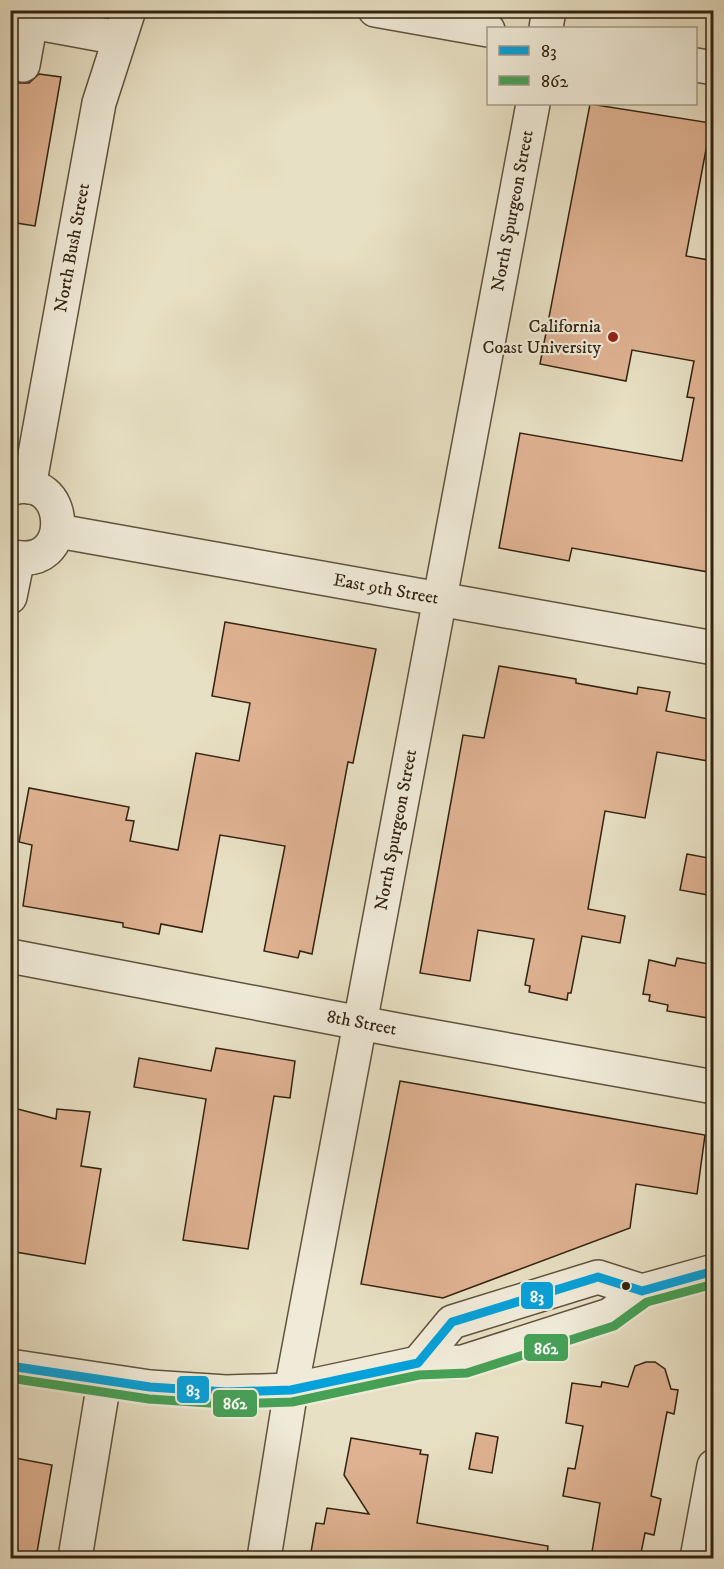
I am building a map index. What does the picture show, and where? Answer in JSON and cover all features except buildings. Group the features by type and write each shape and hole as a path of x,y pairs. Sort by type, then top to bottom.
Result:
{"street":[{"path":"375,10 487,30"},
{"path":"546,27 549,10"},
{"path":"23,65 21,19 124,24"},
{"name":"North Bush Street","path":"20,488 99,103 124,24"},
{"path":"697,65 714,68"},
{"name":"North Spurgeon Street","path":"264,1558 291,1390 442,600 533,105"},
{"path":"10,597 14,557 39,555 54,541 58,531 56,508 40,491 20,488"},
{"name":"East 9th Street","path":"58,531 714,648"},
{"name":"8th Street","path":"10,956 714,1087"},
{"path":"10,1366 104,1382 226,1392 291,1390 418,1363 463,1362 610,1316 642,1291 714,1271"},
{"path":"75,1558 104,1382"},
{"path":"697,1558 714,1466"}],"transit line":[{"name":"83","path":"10,1366 150,1387 226,1392 291,1390 418,1363 452,1322 598,1277 642,1291 714,1271"},
{"name":"862","path":"10,1378 149,1399 225,1404 292,1402 419,1375 467,1373 614,1326 647,1302 714,1284"}],"place":[{"name":"California Coast University","path":"613,337"}]}
